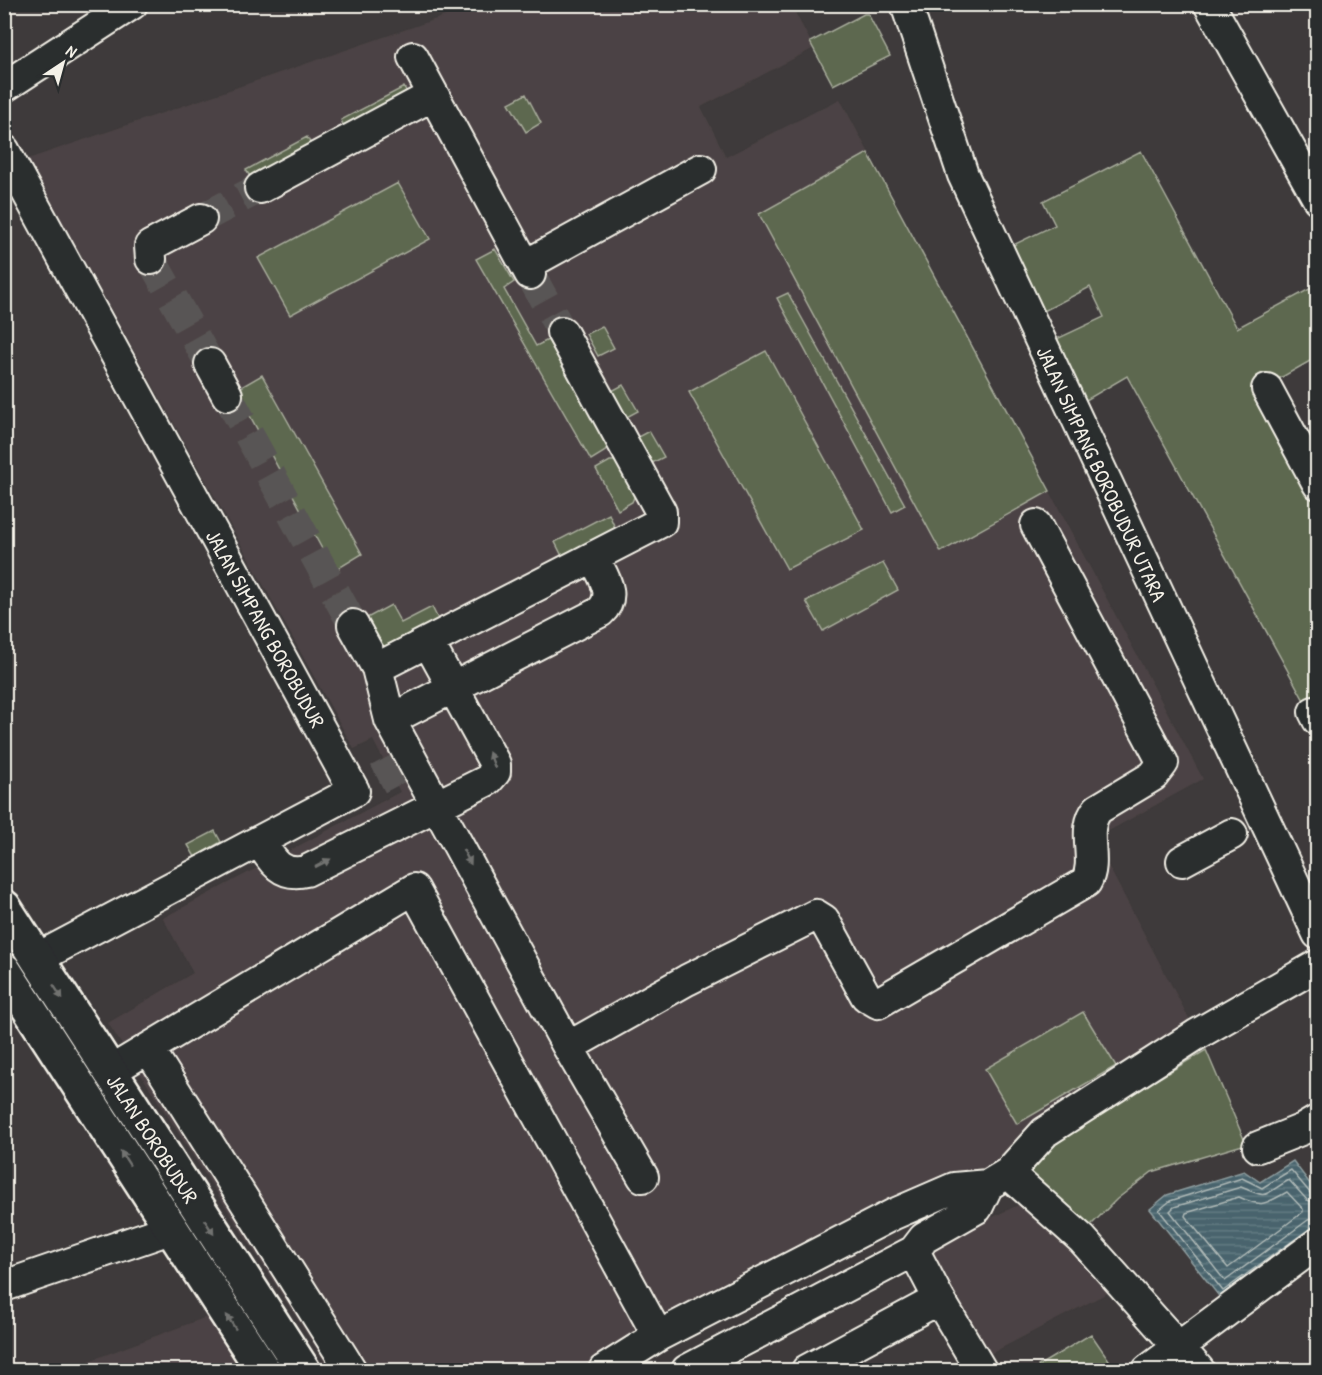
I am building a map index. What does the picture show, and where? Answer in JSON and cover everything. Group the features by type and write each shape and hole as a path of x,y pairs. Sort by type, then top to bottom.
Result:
{"main road":[{"name":"JALAN BOROBUDUR","path":"4,907 303,1371"},
{"name":"JALAN BOROBUDUR","path":"4,970 170,1228 254,1368"}],"street":[{"path":"4,87 132,4"},
{"name":"JALAN SIMPANG BOROBUDUR UTARA","path":"906,4 963,175 1250,825 1317,934"},
{"path":"1209,4 1317,199"},
{"path":"413,57 528,269 701,169"},
{"path":"260,188 433,94"},
{"name":"JALAN SIMPANG BOROBUDUR","path":"4,150 386,775"},
{"path":"151,259 150,246 201,219"},
{"path":"377,668 655,527 662,517 562,332"},
{"path":"210,364 227,395"},
{"path":"1267,389 1317,484"},
{"path":"568,1047 687,980 816,915 824,920 866,996 878,1003 1086,882 1090,868 1091,817 1098,809 1153,776 1163,763 1036,525"},
{"path":"390,720 600,612 609,601 610,594 594,558"},
{"path":"353,625 377,668 390,720 386,775"},
{"path":"260,841 281,870 296,873 306,871 488,780 495,768 428,642"},
{"path":"386,775 438,806 568,1047 643,1177"},
{"path":"36,959 386,775"},
{"path":"1182,861 1250,825"},
{"path":"109,1072 414,889 658,1336"},
{"path":"687,1371 914,1251 924,1238 977,1208 998,1179 1046,1132 1196,1035 1317,965"},
{"path":"149,1049 351,1371"},
{"path":"1258,1147 1313,1133"},
{"path":"604,1371 658,1336 894,1214 954,1188 998,1179 1082,1239 1199,1371"},
{"path":"4,1286 170,1228"},
{"path":"1148,1371 1317,1243"},
{"path":"914,1251 978,1369"},
{"path":"807,1371 939,1299"}],"shaded area":[{"path":"477,5 791,5 814,48 701,107 726,157 840,99 1203,779 1094,839 1193,1026 1013,1153 980,1171 910,1198 629,1370 330,1370 108,1023 193,973 163,918 400,792 373,740 354,749 28,159"},
{"path":"1035,1197 1119,1287 986,1356 928,1248"},
{"path":"212,1315 247,1370 65,1370"}],"green space":[{"path":"868,14 890,56 833,85 810,42"},
{"path":"404,87 409,96 346,131 341,120"},
{"path":"526,94 541,123 526,132 509,103"},
{"path":"307,137 313,148 252,180 246,170"},
{"path":"1141,151 1237,328 1317,285 1317,357 1261,389 1317,492 1317,701 1307,706 1127,376 1076,406 1046,344 1104,317 1090,287 1042,312 1009,247 1055,225 1043,201"},
{"path":"868,153 1050,491 941,552 759,214"},
{"path":"398,183 430,239 290,315 258,258"},
{"path":"495,249 514,282 504,289 536,346 548,340 608,446 604,452 591,460 476,259"},
{"path":"788,293 905,505 892,512 777,298"},
{"path":"602,326 614,348 598,356 586,334"},
{"path":"766,351 864,530 787,569 689,392"},
{"path":"262,375 362,554 334,571 236,390"},
{"path":"623,385 638,411 623,419 608,393"},
{"path":"649,431 664,457 648,465 634,439"},
{"path":"610,461 616,461 635,495 632,502 618,510 596,469"},
{"path":"609,514 615,528 562,556 555,542"},
{"path":"883,563 898,590 823,631 806,601"},
{"path":"391,605 401,623 432,607 441,625 387,648 377,642 365,619"},
{"path":"215,831 221,842 195,857 188,845"},
{"path":"1083,1012 1116,1066 1017,1124 985,1069"},
{"path":"1206,1050 1246,1144 1152,1172 1117,1199 1085,1231 1023,1179 1050,1143"},
{"path":"1091,1334 1111,1363 1101,1370 1041,1370 1038,1366"}],"water":[{"path":"1293,1161 1317,1193 1317,1230 1222,1300 1150,1209 1167,1195 1244,1171 1260,1182"}],"tunnel":[{"path":"201,219 260,188"},
{"path":"151,259 210,364"},
{"path":"530,274 562,332"},
{"path":"227,395 353,625"},
{"path":"378,779 397,769"}]}
